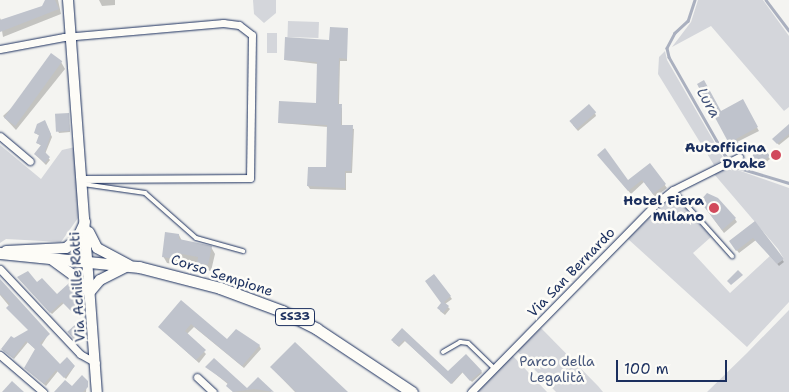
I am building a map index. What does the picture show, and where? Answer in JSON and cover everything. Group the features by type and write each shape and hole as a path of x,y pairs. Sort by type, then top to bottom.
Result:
{"main road":[{"name":"Corso Sempione","path":"0,252 51,259 129,265 198,281 282,310 345,345 412,392"}],"street":[{"name":"Via Achille Ratti","path":"68,0 87,219 89,293 98,392"},
{"path":"0,49 71,36 223,23 239,25 247,30 254,41 250,178 83,182"},
{"path":"0,136 30,161"},
{"name":"Via San Bernardo","path":"471,392 673,190 739,158"},
{"path":"0,252 66,248 77,239 87,219"},
{"path":"87,219 92,241 97,248 129,265"},
{"path":"51,259 73,275 89,293 100,280 129,265"},
{"path":"0,269 80,354 96,363"},
{"path":"0,355 43,392"},
{"path":"197,377 213,392"}],"lane":[{"path":"83,182 145,193 196,238 243,251"},
{"path":"673,190 732,256"},
{"path":"443,352 460,342 468,343 494,368"}],"green space":[{"path":"253,0 276,0 276,13 264,23 254,14"},
{"path":"698,0 763,0 789,36 789,107 784,111 711,26 672,47 691,22"},
{"path":"288,21 319,22 318,38 287,37"},
{"path":"267,33 277,33 277,53 267,53"},
{"path":"665,51 667,60 724,159 714,165 658,74 659,57"},
{"path":"0,145 41,179 62,150 75,147 78,218 61,242 6,239 0,243"},
{"path":"729,167 789,188 789,302 747,347 628,239 673,194 711,237 693,253 730,293 771,255 777,264 784,259 778,249 714,174"},
{"path":"789,310 789,392 707,392 747,353"},
{"name":"Parco della Legalità","path":"541,328 603,392 556,392 517,351"},
{"path":"512,355 547,392 476,392"}],"building":[{"path":"45,0 55,0 59,9 0,32 0,20 42,6"},
{"path":"330,27 348,28 347,59 339,58 338,104 342,104 341,125 353,125 351,171 345,171 345,188 307,186 308,167 326,167 327,125 278,123 279,101 316,103 317,62 284,60 285,37 329,40"},
{"path":"51,53 62,61 15,126 4,118"},
{"path":"704,80 721,111 743,99 758,127 736,139 741,147 733,151 697,84"},
{"path":"589,104 596,112 577,129 569,121"},
{"path":"69,113 70,131 56,132 55,114"},
{"path":"45,120 51,134 45,152 50,157 45,163 34,154 41,145 36,143 39,135 34,133 37,124"},
{"path":"789,124 789,134 777,144 772,139"},
{"path":"763,147 770,156 757,166 750,157"},
{"path":"605,148 628,180 650,163 666,184 653,194 642,180 628,191 597,155"},
{"path":"707,193 718,198 736,218 722,230 700,201"},
{"path":"755,221 784,259 777,264 753,238 736,251 729,241"},
{"path":"165,232 179,234 179,239 212,246 208,265 197,263 198,257 177,253 176,259 162,257"},
{"path":"738,270 743,275 731,285 727,281"},
{"path":"28,271 37,282 42,278 57,294 69,283 84,305 74,314 62,302 50,313 17,277"},
{"path":"434,274 451,296 444,302 449,306 443,313 437,308 441,303 425,281"},
{"path":"0,279 50,334 40,343 60,364 67,357 75,366 64,378 56,370 44,384 24,368 35,349 26,341 13,358 1,349 11,336 14,338 28,330 6,308 10,304 0,294"},
{"path":"181,300 227,339 236,329 260,345 242,366 191,324 185,331 206,350 196,360 158,327"},
{"path":"77,323 85,332 75,341 67,332"},
{"path":"402,328 448,371 466,354 482,371 470,381 462,372 451,384 404,340 398,346 391,340"},
{"path":"295,342 348,392 296,392 270,367"},
{"path":"214,358 247,388 258,377 274,392 254,389 233,392 226,386 228,383 205,367"},
{"path":"82,375 88,381 88,387 83,392 54,392 65,380 72,386"},
{"path":"12,381 24,392 2,392"}],"waterway":[{"name":"Lura","path":"695,0 688,21 675,33 667,48 669,57 725,155 736,167 789,183"},
{"path":"766,0 789,30"}],"place":[{"name":"Autofficina Drake","path":"776,155"},
{"name":"Hotel Fiera Milano","path":"714,208"}]}
